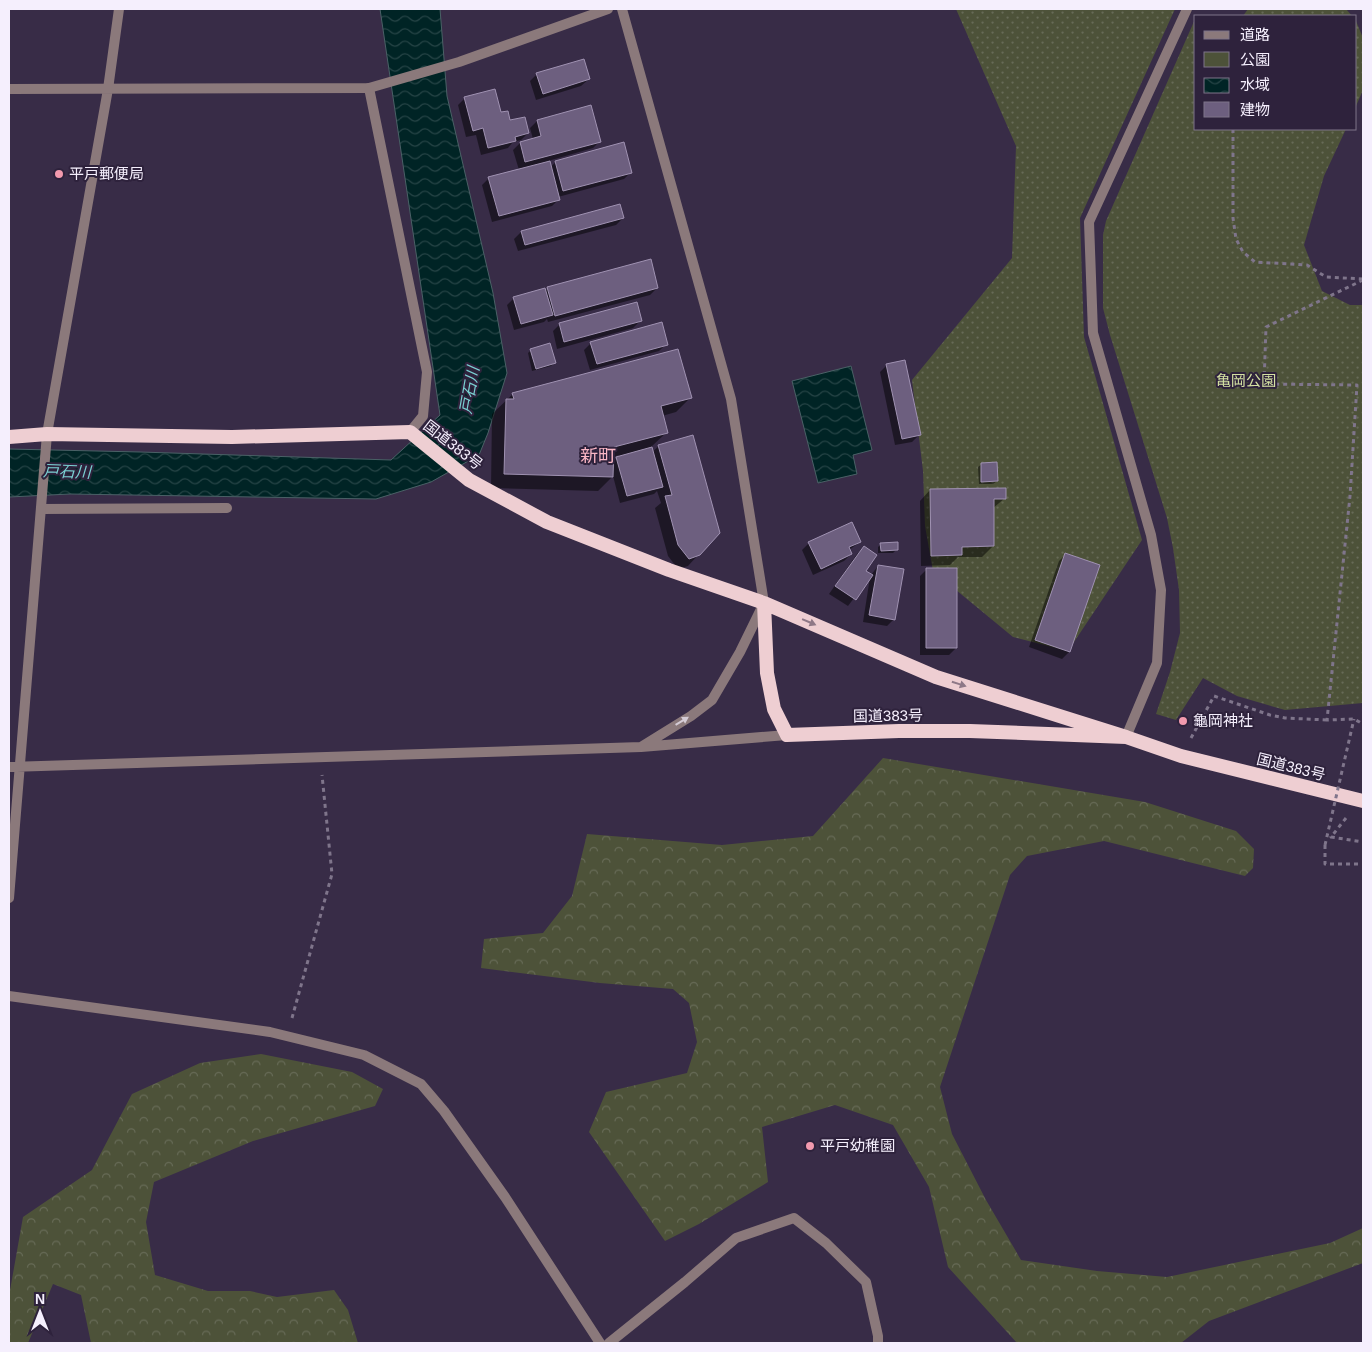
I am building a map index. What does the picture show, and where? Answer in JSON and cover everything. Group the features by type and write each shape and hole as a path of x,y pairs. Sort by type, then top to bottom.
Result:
{"highway":[{"name":"国道383号","path":"9,437 47,434 232,437 410,432 469,480 547,522 669,570 764,603 936,676 1181,756 1363,801"},
{"path":"764,603 767,673 774,709 787,735"},
{"name":"国道383号","path":"787,735 899,731 970,731 1126,737"}],"street":[{"path":"9,898 47,434 108,89 119,9"},
{"path":"9,89 369,88 459,62 608,9"},
{"path":"622,9 731,399 764,603 740,652 712,700 641,746"},
{"path":"1126,737 1157,663 1161,590 1149,527 1093,333 1090,222 1187,9"},
{"path":"369,88 427,372 423,416 410,432"},
{"path":"41,509 227,508"},
{"path":"9,768 641,746 787,735"},
{"path":"9,996 270,1032 364,1055 421,1084 444,1111 505,1197 600,1343"},
{"path":"609,1343 686,1282 736,1238 794,1218 826,1243 866,1282 878,1343"}],"path":[{"path":"1233,130 1233,218 1236,239 1243,252 1255,262 1307,265 1326,277 1363,279"},
{"path":"1327,720 1350,496 1356,385 1264,384 1266,327 1363,279"},
{"path":"1181,756 1214,696 1270,715 1285,718 1354,720 1363,724"},
{"path":"1354,720 1325,846 1325,864 1363,864"},
{"path":"287,1036 332,874 320,757"}],"green space":[{"path":"956,9 1175,9 1080,218 1084,337 1142,540 1068,651 1013,637 933,571 925,526 923,471 912,380 1012,258 1016,146"},
{"path":"1248,9 1346,9 1351,15 1244,15"},
{"name":"亀岡公園","path":"1194,22 1194,130 1346,130 1324,176 1304,245 1322,291 1350,305 1363,305 1363,703 1285,710 1237,696 1203,678 1176,720 1156,714 1180,633 1179,590 1167,518 1103,308 1103,235 1106,221"},
{"path":"1357,23 1363,38 1363,90 1357,104"},
{"path":"883,758 1145,802 1236,831 1254,849 1253,868 1245,876 1104,841 1027,856 1010,875 940,1087 952,1134 986,1200 1021,1260 1097,1271 1167,1277 1330,1243 1363,1228 1363,1263 1209,1321 1181,1343 1017,1343 948,1267 929,1187 893,1125 835,1105 762,1127 768,1182 699,1224 665,1241 589,1132 606,1092 687,1073 697,1042 689,1003 673,989 600,983 481,968 484,939 543,933 572,896 587,834 722,845 813,836"},
{"path":"261,1054 352,1072 383,1089 375,1106 253,1141 154,1182 146,1222 155,1275 208,1291 250,1291 277,1297 334,1290 348,1310 358,1343 91,1343 81,1295 53,1284 28,1343 9,1343 9,1296 23,1217 92,1170 132,1094 200,1063"}],"water":[{"name":"戸石川","path":"380,9 440,9 447,96 493,293 507,373 479,455 431,482 376,499 70,494 9,497 9,449 391,460 440,415"},
{"path":"851,366 872,450 853,455 857,474 818,483 792,381"}],"building":[{"path":"584,59 590,79 543,94 536,73"},
{"path":"495,89 501,112 508,111 510,120 525,117 529,133 515,137 516,141 488,148 483,128 473,131 464,97"},
{"path":"591,105 601,142 525,162 520,142 541,136 537,120"},
{"path":"624,142 632,173 563,191 555,161"},
{"path":"550,161 560,200 499,216 488,177"},
{"path":"620,204 624,218 525,245 521,231"},
{"path":"651,259 658,288 555,316 547,287"},
{"path":"545,288 553,315 521,324 513,297"},
{"path":"637,302 642,321 564,342 559,323"},
{"path":"662,322 668,345 597,364 590,342"},
{"path":"550,343 556,363 536,369 530,349"},
{"path":"678,349 692,398 661,406 668,433 614,447 613,477 504,474 506,399 514,399 512,393"},
{"path":"905,360 921,435 902,439 886,364"},
{"path":"693,435 720,533 700,555 689,559 678,545 665,496 672,495 658,445"},
{"path":"652,447 663,487 627,496 616,457"},
{"path":"997,462 998,481 981,482 981,463"},
{"path":"1006,488 1006,499 994,499 994,546 962,547 962,555 931,556 930,489"},
{"path":"852,522 861,542 849,547 852,554 821,569 808,542"},
{"path":"898,542 898,550 881,551 880,543"},
{"path":"864,546 877,555 866,571 873,575 856,600 835,586"},
{"path":"1065,553 1100,565 1070,652 1035,640"},
{"path":"878,565 904,569 895,620 869,615"},
{"path":"926,568 957,568 957,648 926,648"}],"place":[{"name":"平戸郵便局","path":"59,174"},
{"name":"龜岡神社","path":"1183,721"},
{"name":"平戸幼稚園","path":"810,1146"}],"district":[{"name":"新町","path":"598,456"}]}
